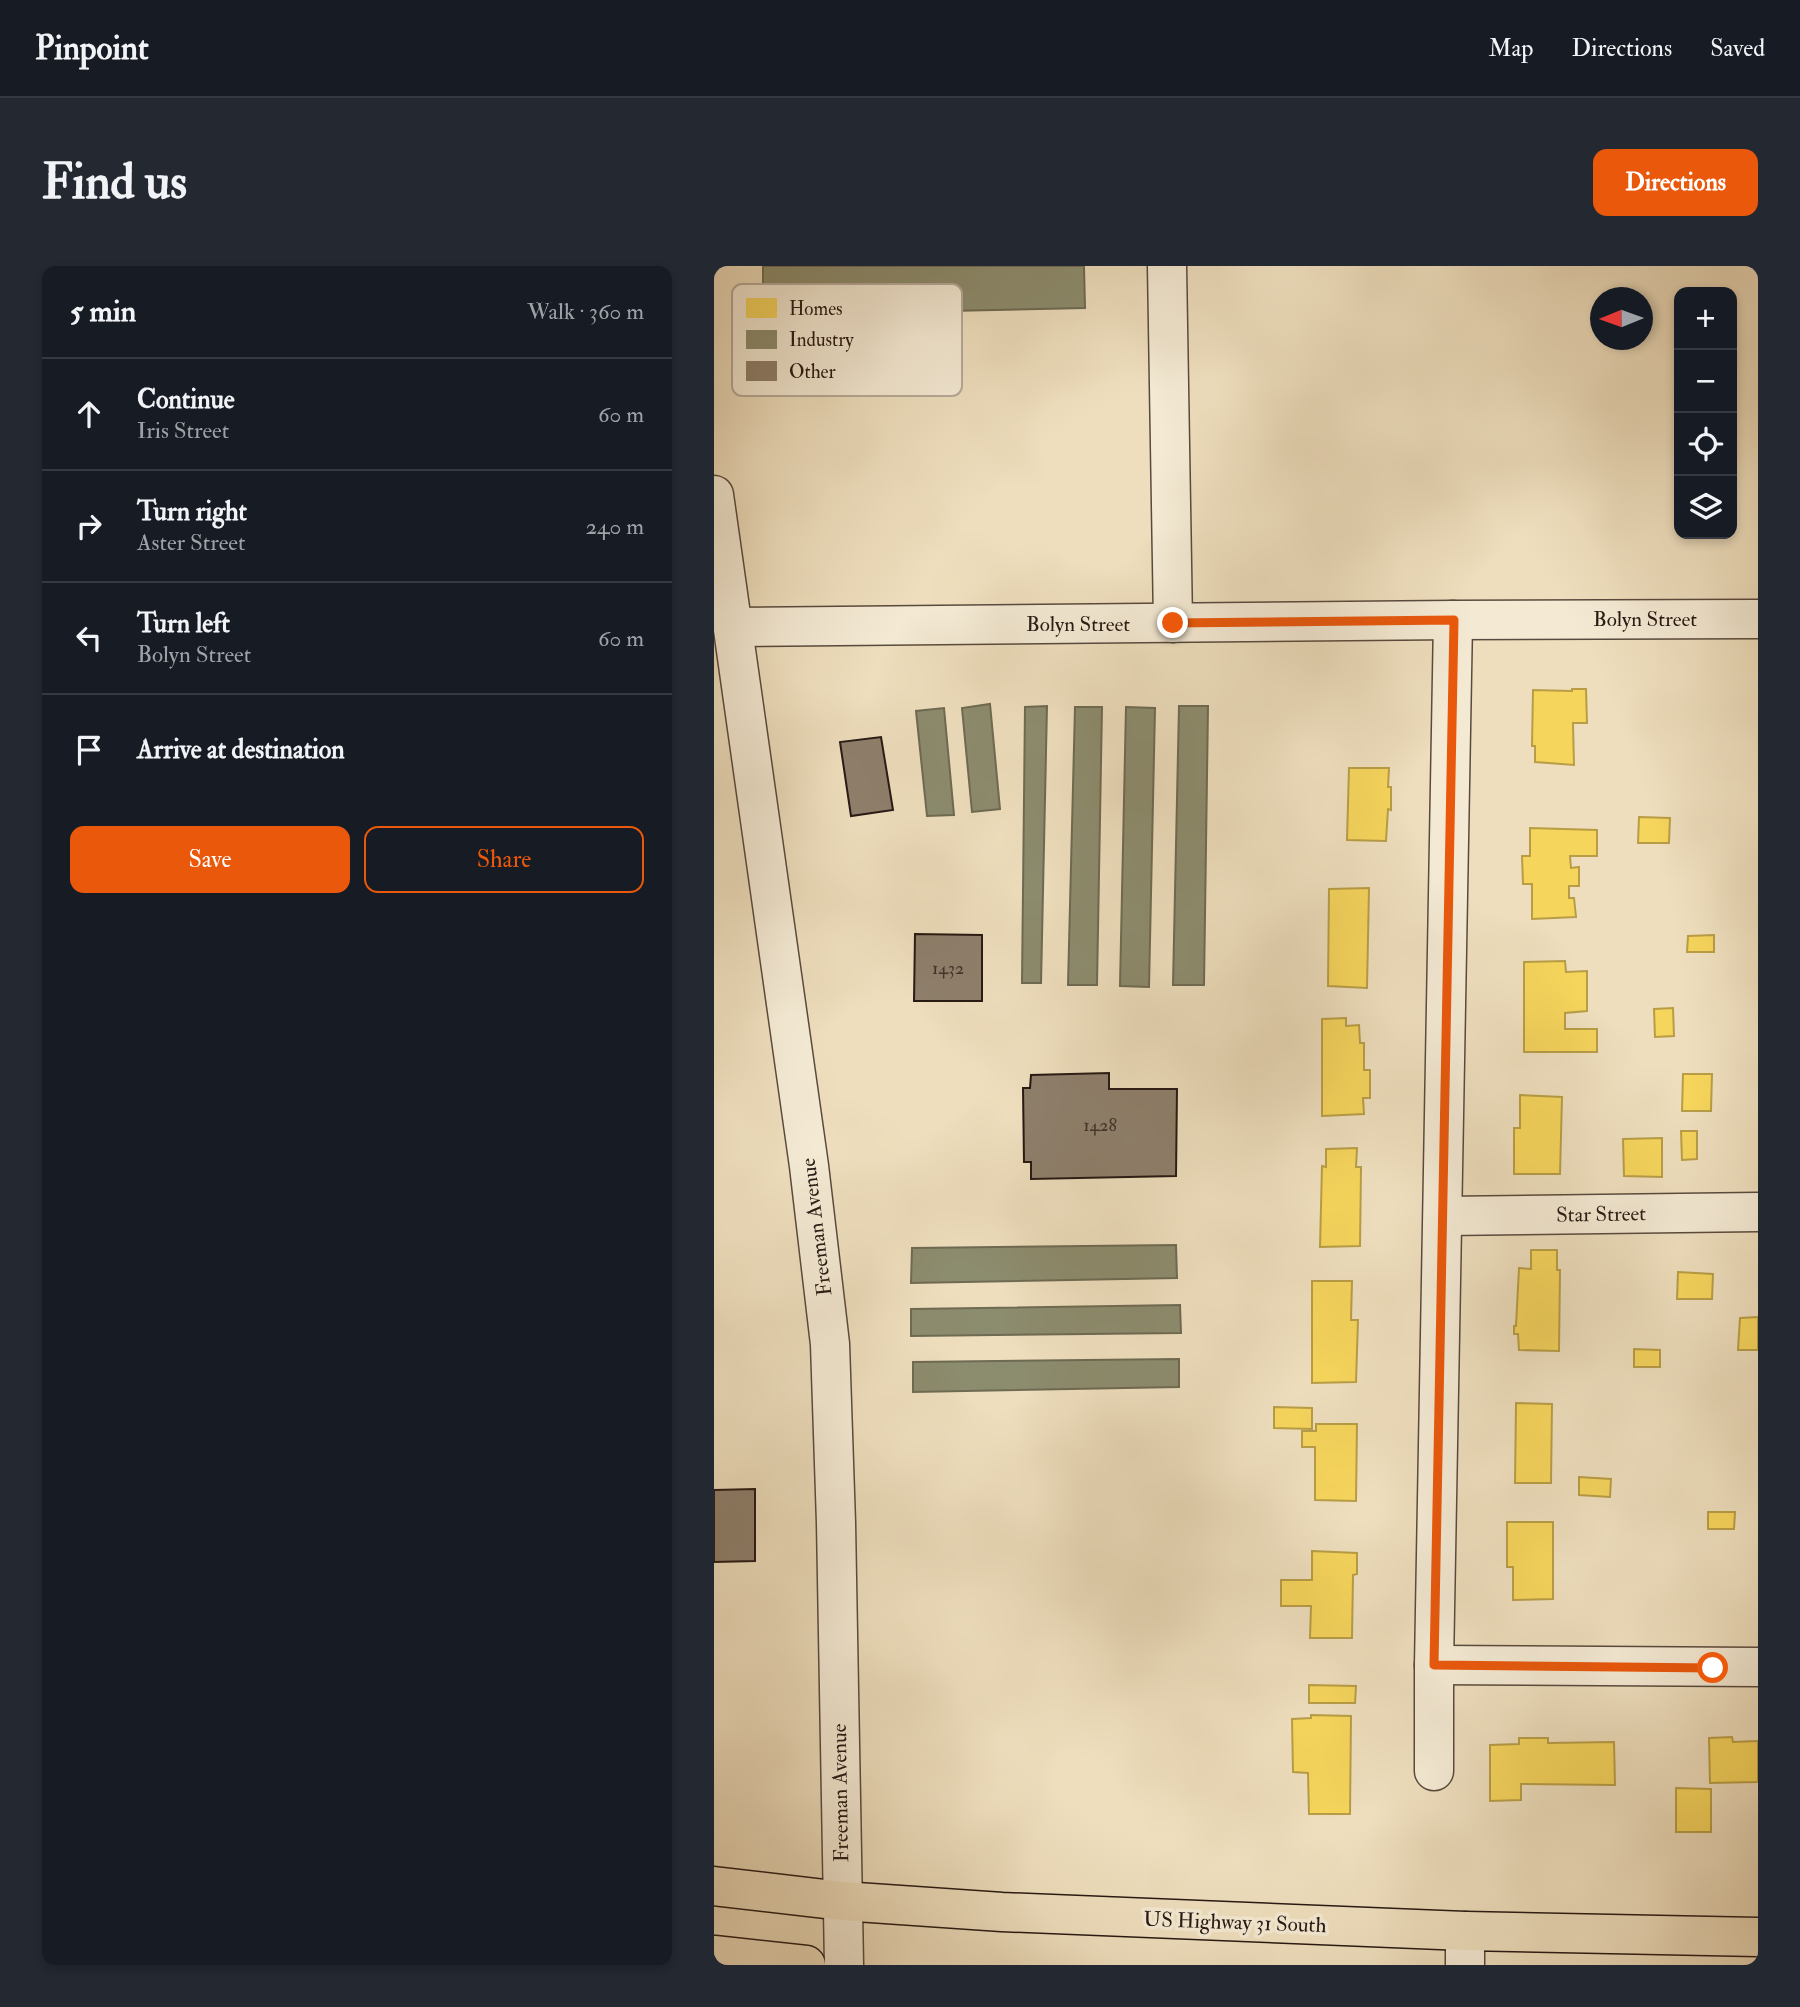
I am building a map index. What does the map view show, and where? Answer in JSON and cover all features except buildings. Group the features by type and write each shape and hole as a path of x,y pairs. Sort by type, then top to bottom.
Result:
{"main road":[{"name":"US Highway 31 South","path":"714,1886 842,1901 1465,1948 1758,1937"},
{"path":"714,1955 806,1965"}],"street":[{"path":"1167,266 1173,623"},
{"name":"Freeman Avenue","path":"714,495 809,1166 830,1344 844,1965"},
{"name":"Bolyn Street","path":"733,626 1758,619"},
{"path":"1434,1771 1454,620"},
{"name":"Star Street","path":"1444,1216 1758,1212"},
{"path":"1434,1665 1758,1667"}],"route":[{"path":"1173,623 1454,620 1434,1665 1713,1668"}]}
